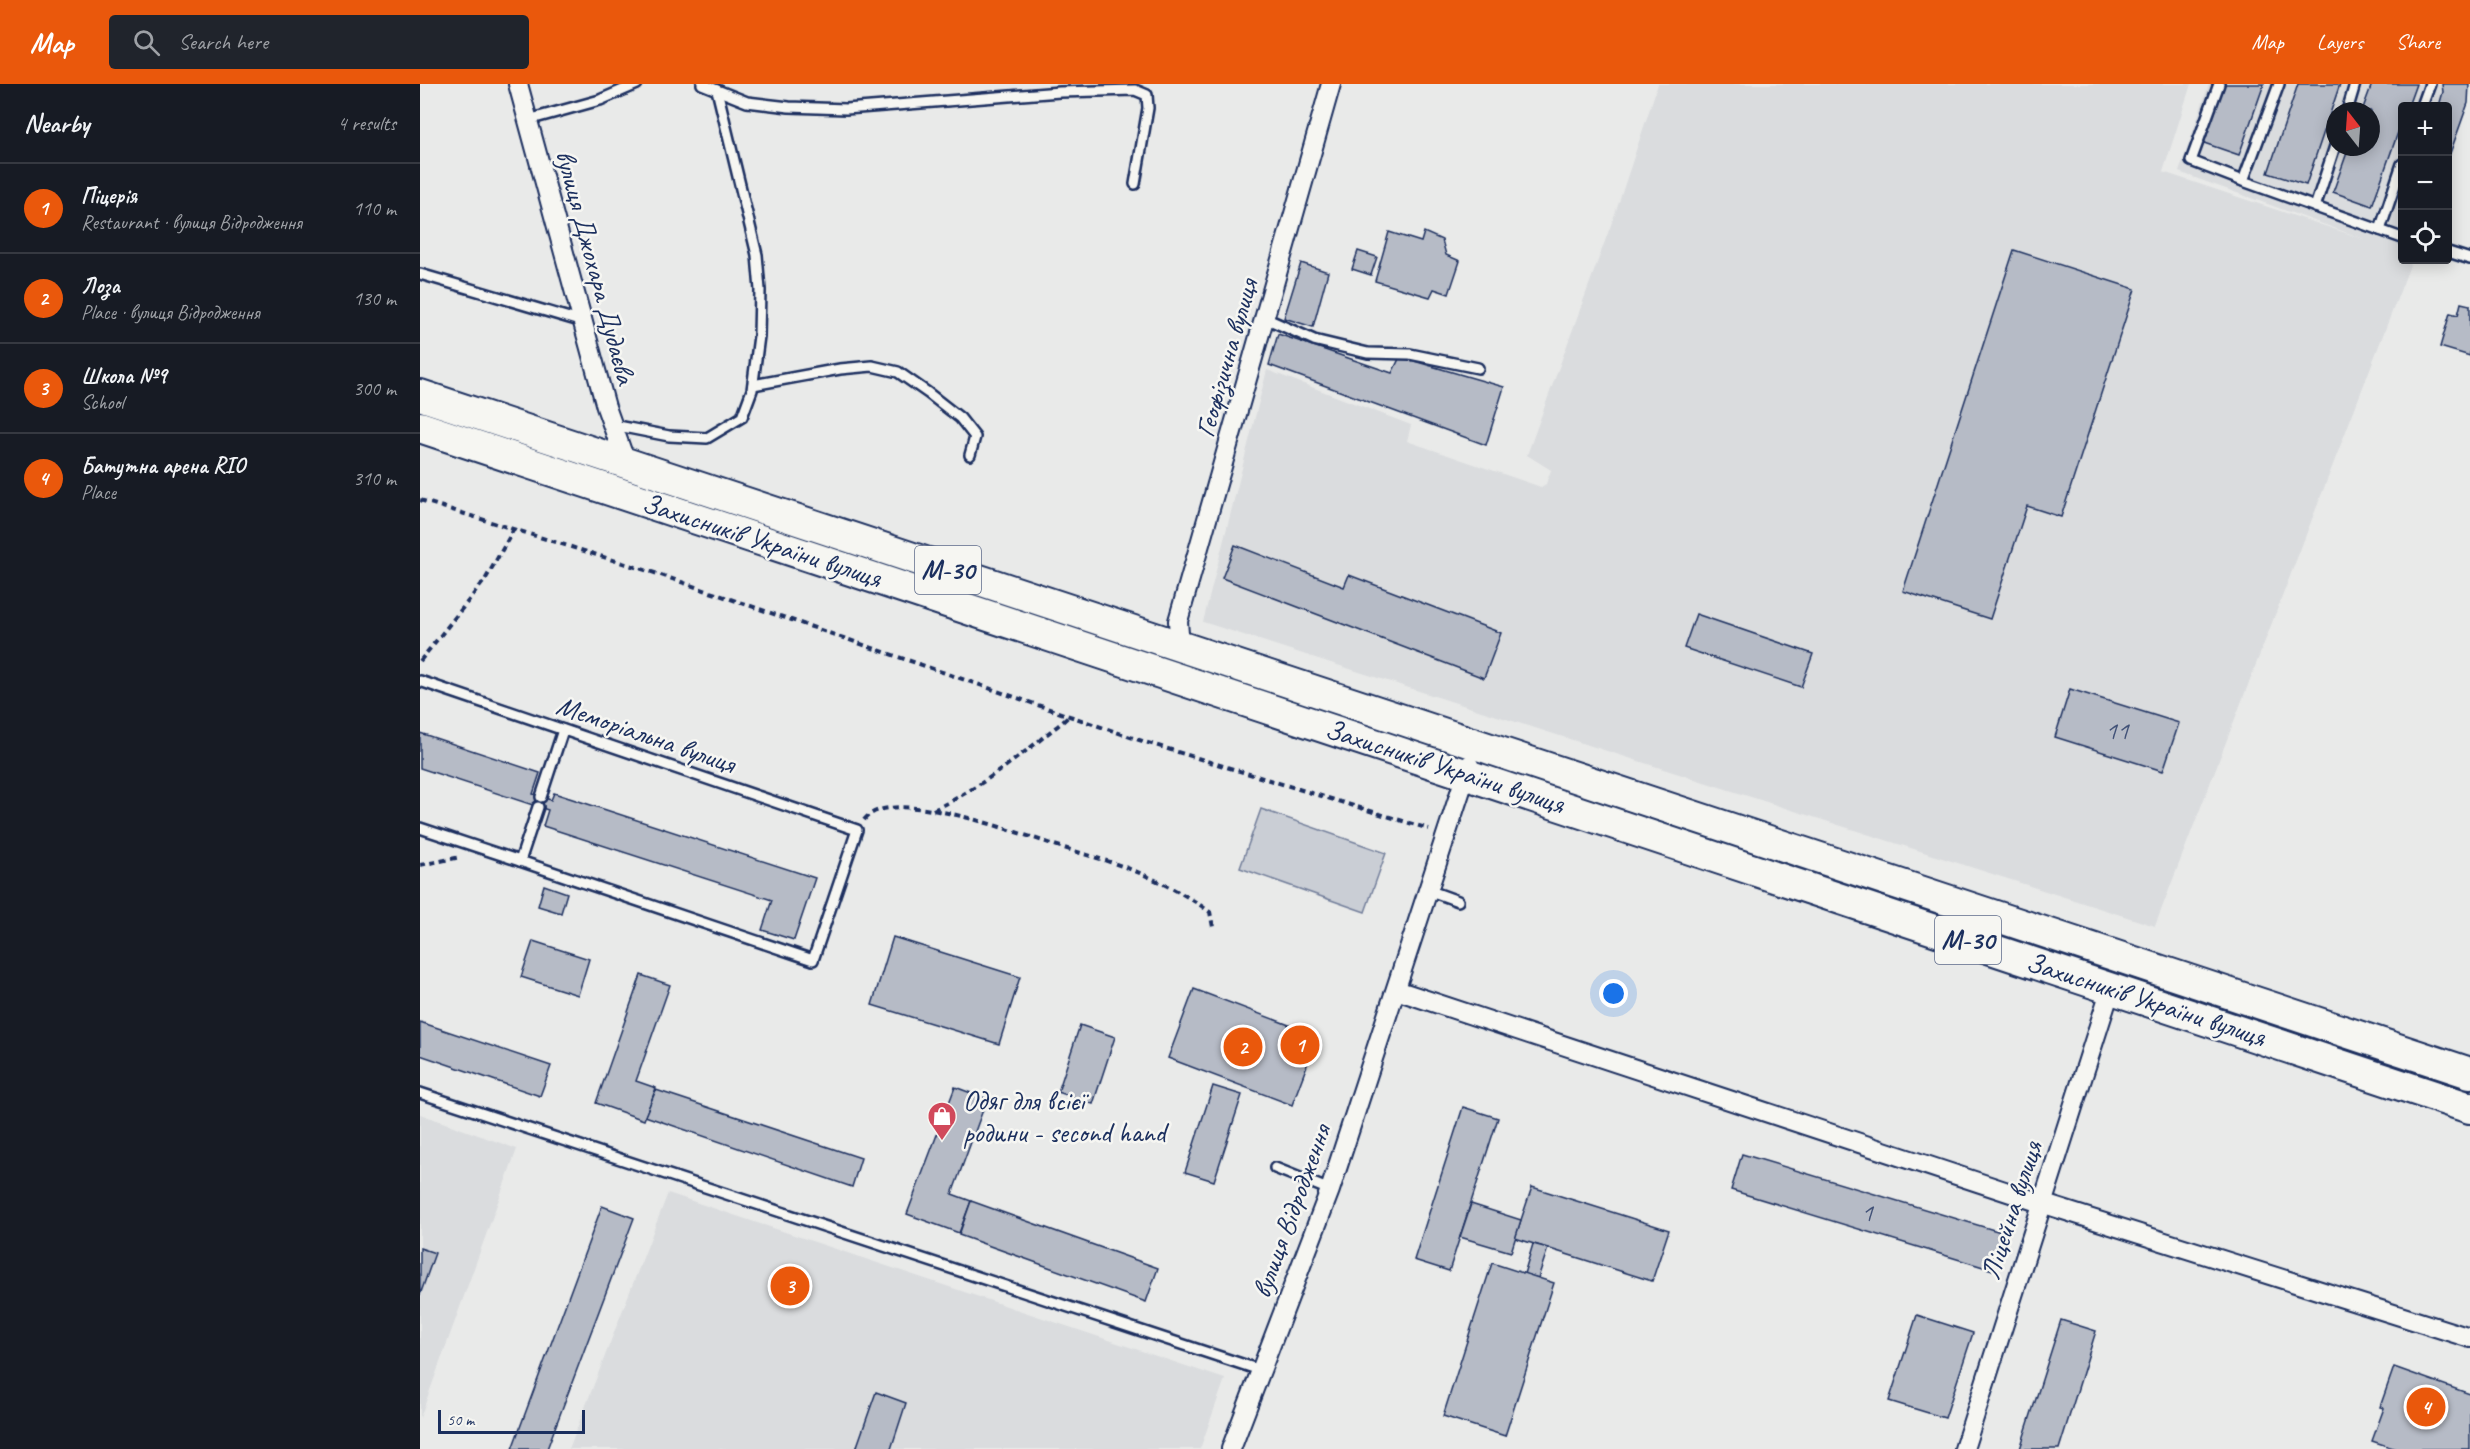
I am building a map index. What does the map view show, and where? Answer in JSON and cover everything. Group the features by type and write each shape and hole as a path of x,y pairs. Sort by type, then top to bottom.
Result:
{"highway":[{"name":"Захисників України вулиця","path":"420,395 2470,1073"},
{"name":"Захисників України вулиця","path":"420,427 2470,1108"}],"street":[{"name":"вулиця Джохара Дудаєва","path":"518,84 612,425 626,463"},
{"name":"Геофізична вулиця","path":"1180,647 1178,621 1331,84"},
{"name":"вулиця Відродження","path":"1231,1449 1330,1190 1476,744"},
{"name":"Ліцейна вулиця","path":"1964,1449 2041,1203 2100,1031 2111,988"},
{"path":"1396,990 2041,1203 2470,1338"}],"lane":[{"path":"528,120 600,100 637,84"},
{"path":"702,84 747,102 789,108 846,109 1060,92 1135,90 1147,95 1148,108 1135,184"},
{"path":"2218,84 2191,161 2398,236"},
{"path":"2243,181 2279,84"},
{"path":"2349,102 2355,84"},
{"path":"2423,102 2430,84"},
{"path":"612,425 669,436 707,438 742,417 753,385 759,336 758,255 717,90"},
{"path":"2315,207 2332,156"},
{"path":"2380,230 2398,178"},
{"path":"2452,253 2470,259"},
{"path":"420,274 583,322"},
{"path":"1265,318 1314,340 1368,353 1410,354 1478,368"},
{"path":"753,385 840,369 872,366 898,372 960,418 975,437 970,454"},
{"name":"Меморіальна вулиця","path":"420,681 856,830"},
{"path":"541,797 563,730"},
{"path":"520,861 538,807"},
{"path":"420,828 813,960 856,830"},
{"path":"1428,890 1458,901"},
{"path":"420,1093 1260,1370"},
{"path":"1275,1168 1330,1190"}],"path":[{"path":"420,500 658,574 1145,742 1446,834"},
{"path":"420,661 485,580 514,529"},
{"path":"933,810 954,801 1022,754 1069,716"},
{"path":"856,830 867,815 881,808 933,810 995,824 1140,873 1195,901 1210,912 1213,927"},
{"path":"420,865 492,852"}],"shaded area":[{"path":"1658,84 2191,84 2163,172 2367,240 2179,172 2209,84 2469,84 2468,103 2452,148 2452,102 2398,102 2398,264 2410,264 2155,926 1203,622 1267,370 1411,425 1407,441 1541,487 1546,484 1551,470 1527,455 1616,211"},
{"path":"1261,809 1386,853 1365,912 1240,868"},
{"path":"420,1114 517,1149 420,1418"},
{"path":"668,1193 1225,1379 1200,1449 569,1449"}],"building":[{"path":"2224,84 2264,84 2239,155 2204,143"},
{"path":"2298,84 2340,84 2334,102 2326,102 2326,126 2306,185 2268,173"},
{"path":"2372,84 2416,84 2409,102 2398,102 2398,132 2372,206 2333,192 2346,156 2380,156 2380,102 2365,102"},
{"path":"2442,84 2469,84 2468,103 2452,148 2452,102 2440,102 2443,92"},
{"path":"1389,232 1421,242 1424,232 1442,240 1446,255 1460,261 1449,294 1434,289 1430,297 1375,281"},
{"path":"2014,250 2135,289 2061,517 2027,506 1990,619 1903,591"},
{"path":"1358,251 1377,257 1371,275 1352,269"},
{"path":"1301,263 1328,272 1313,327 1284,318"},
{"path":"2461,303 2470,305 2470,356 2440,347 2450,313 2458,315"},
{"path":"1278,334 1392,373 1400,357 1504,387 1486,445 1269,365"},
{"path":"1235,545 1344,587 1349,575 1501,633 1484,678 1222,578"},
{"path":"1696,614 1813,654 1801,687 1684,648"},
{"path":"2070,689 2179,723 2163,771 2055,737"},
{"path":"420,733 540,773 533,794 551,800 554,793 815,878 794,940 762,930 772,900 543,826 548,810 420,768"},
{"path":"544,885 567,893 561,913 538,906"},
{"path":"893,937 1020,977 999,1044 872,1005"},
{"path":"533,941 589,959 578,995 521,977"},
{"path":"641,975 670,985 636,1081 656,1088 644,1120 596,1103"},
{"path":"1194,989 1318,1036 1292,1105 1168,1058"},
{"path":"420,1022 551,1066 540,1096 420,1055"},
{"path":"1080,1025 1115,1037 1093,1104 1058,1092"},
{"path":"1213,1086 1242,1095 1214,1181 1185,1172"},
{"path":"955,1087 987,1099 952,1194 971,1201 959,1233 907,1214"},
{"path":"656,1090 861,1158 852,1187 645,1116"},
{"path":"1463,1107 1498,1118 1449,1271 1414,1260"},
{"path":"1742,1154 2004,1233 1993,1270 1731,1190"},
{"path":"1532,1187 1669,1230 1652,1281 1515,1238"},
{"path":"971,1201 1158,1268 1146,1302 959,1235"},
{"path":"1471,1204 1521,1220 1511,1252 1460,1237"},
{"path":"602,1206 634,1218 547,1449 512,1449"},
{"path":"1533,1244 1548,1248 1538,1278 1524,1274"},
{"path":"420,1248 435,1253 420,1295"},
{"path":"1492,1263 1554,1283 1505,1436 1443,1416"},
{"path":"1917,1315 1973,1333 1945,1418 1889,1401"},
{"path":"2061,1320 2096,1331 2059,1449 2020,1449"},
{"path":"2394,1367 2470,1394 2470,1449 2396,1449 2372,1441 2384,1408 2380,1407"},
{"path":"876,1392 906,1403 891,1449 856,1449"}],"place":[{"name":"Піцерія","path":"1300,1045"},
{"name":"Лоза","path":"1243,1047"},
{"name":"Одяг для всієї родини - second hand","path":"942,1142"},
{"name":"Школа №9","path":"790,1286"},
{"name":"Батутна арена RIO","path":"2426,1407"}]}
